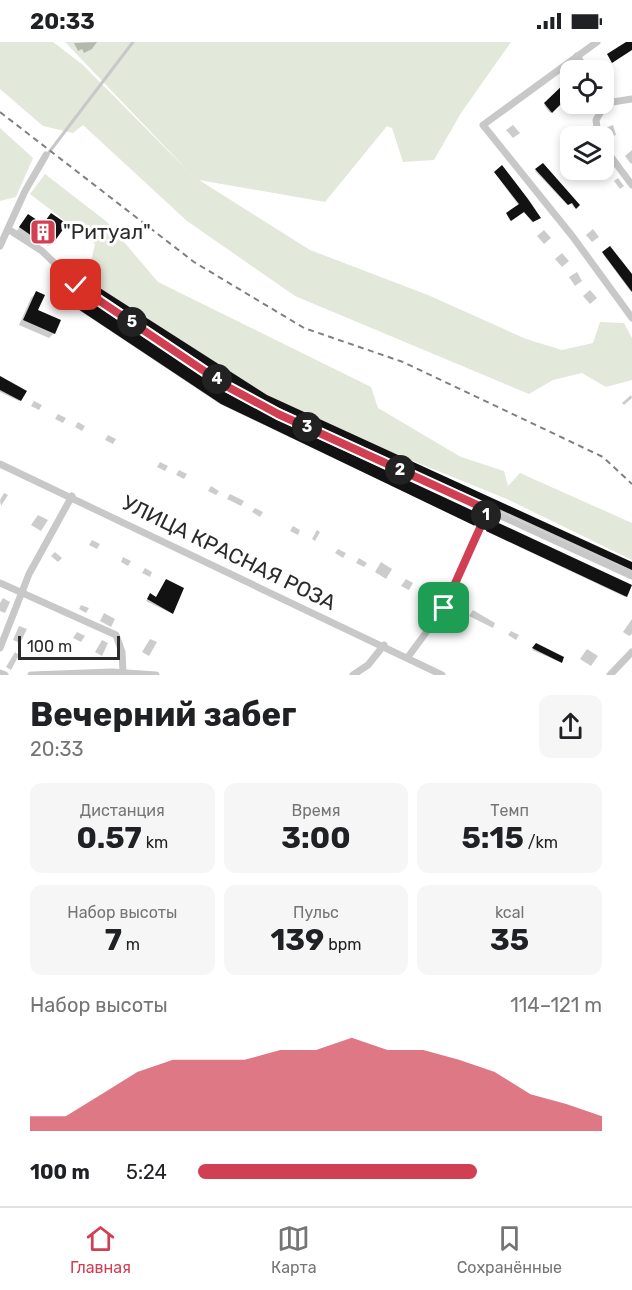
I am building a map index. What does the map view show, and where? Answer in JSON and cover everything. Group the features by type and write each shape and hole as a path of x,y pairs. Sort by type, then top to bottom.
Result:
{"street":[{"path":"597,42 483,125 573,237 632,318"},
{"path":"577,56 580,60"},
{"path":"614,100 632,99"},
{"path":"0,246 25,191 46,155"},
{"path":"614,161 632,185"},
{"path":"8,229 42,251 66,272 76,285 228,387 278,414 632,576"},
{"name":"УЛИЦА КРАСНАЯ РОЗА","path":"0,464 72,496 442,675"},
{"path":"0,648 22,592 72,496"},
{"path":"408,657 444,608 488,510"},
{"path":"0,582 116,635 122,652 123,672"},
{"path":"353,675 368,665 384,645"},
{"path":"610,675 632,652"},
{"path":"32,675 123,672 156,675"},
{"path":"0,673 5,675"}],"lane":[{"path":"46,155 133,42"}],"shaded area":[{"path":"0,42 53,42 83,65 193,176 65,42 511,42 461,113 434,160 403,162 392,128 387,126 325,202 199,180 310,250 428,295 526,339 562,350 593,343 600,322 624,323 632,338 632,380 606,387 582,373 553,380 529,394 295,296 187,221 83,125 73,133 43,126 0,89"},
{"path":"0,128 33,158 16,197 0,201"},
{"path":"45,174 107,222 158,282 371,387 378,408 461,457 504,471 508,486 520,473 632,523 632,560 507,499 267,402 78,280 64,266 91,262 95,244 30,194"}],"building":[{"path":"626,42 632,42 632,50 614,62 607,54"},
{"path":"560,88 560,105 552,113 544,103"},
{"path":"543,163 580,205 576,209 572,203 568,205 535,169"},
{"path":"502,165 541,218 533,222 524,212 511,221 506,213 519,204 494,172"},
{"name":"\"Ритуал\"","path":"51,213 67,224 54,242 46,236 42,243 19,227 28,214 43,224"},
{"path":"610,246 632,274 632,292 602,252"},
{"path":"81,276 267,395 632,562 632,570 281,409 230,382 81,281"},
{"path":"36,291 45,295 38,310 61,320 55,334 23,320"},
{"path":"77,292 225,392 276,419 480,514 475,526 221,404 69,303"},
{"path":"0,376 27,391 21,401 0,390"},
{"path":"490,519 632,585 627,597 486,531"},
{"path":"166,579 184,588 173,614 147,599 150,593 156,597"},
{"path":"536,643 564,657 562,663 532,648"}],"railway":[{"path":"0,112 194,262 304,328 403,362 603,457 632,484"}],"place":[{"name":"\"Ритуал\"","path":"43,232"}],"route":[{"path":"76,285 228,387 278,414 488,510 444,608"}]}
